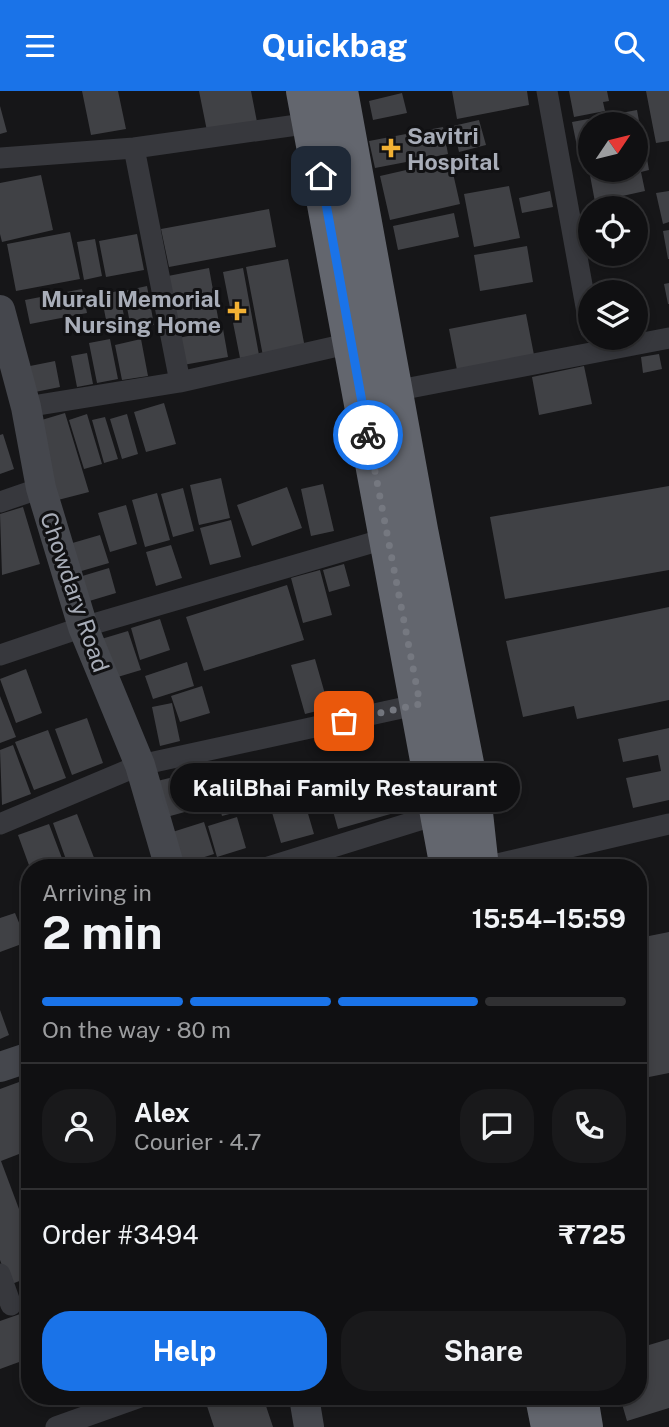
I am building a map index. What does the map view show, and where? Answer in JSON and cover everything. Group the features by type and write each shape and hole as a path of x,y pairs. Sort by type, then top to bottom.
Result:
{"highway":[{"path":"339,91 473,804 479,859"},
{"path":"308,107 447,859"},
{"path":"546,1405 550,1427"},
{"path":"580,1405 584,1427"}],"street":[{"path":"547,91 581,280"},
{"path":"0,158 134,148 308,107"},
{"path":"134,148 180,382"},
{"name":"Chowdary Road","path":"0,310 4,347 26,407 41,488 83,627 140,765 167,859"},
{"path":"648,340 669,338"},
{"path":"26,407 180,382 351,343"},
{"path":"394,391 578,348"},
{"path":"0,502 41,488"},
{"path":"0,655 83,627 388,538"},
{"path":"0,824 140,765 420,704"},
{"path":"294,859 439,814"},
{"path":"519,859 669,824"},
{"path":"0,1067 21,1060"},
{"path":"0,1080 21,1072"},
{"path":"0,1274 14,1304"},
{"path":"56,1427 117,1405"},
{"path":"305,1405 309,1427"}],"building":[{"path":"82,91 118,91 126,129 91,135"},
{"path":"199,91 251,91 257,122 207,131"},
{"path":"452,91 527,91 529,105 457,119"},
{"path":"569,91 607,91 609,101 603,102 605,111 578,112 578,116 574,117"},
{"path":"646,91 669,91 669,141 656,143"},
{"path":"402,93 407,113 373,120 369,101"},
{"path":"0,106 7,132 0,134"},
{"path":"479,120 486,145 459,152 453,126"},
{"path":"578,121 578,151 572,122"},
{"path":"443,127 448,154 375,168 369,141"},
{"path":"450,160 460,204 390,220 380,176"},
{"path":"41,175 53,230 2,242 0,183"},
{"path":"591,182 643,182 645,191 622,196 594,196"},
{"path":"509,186 520,238 474,247 464,194"},
{"path":"550,191 553,207 522,213 519,198"},
{"path":"669,191 669,222 663,224 656,193"},
{"path":"269,209 276,247 169,267 161,229"},
{"path":"454,213 459,237 398,250 393,226"},
{"path":"669,230 669,259 668,259 663,231"},
{"path":"70,232 80,279 16,291 7,244"},
{"path":"137,234 144,270 106,277 99,241"},
{"path":"95,239 102,276 84,280 77,242"},
{"path":"527,246 533,282 480,291 474,255"},
{"path":"288,259 305,348 263,356 246,267"},
{"path":"209,268 219,323 179,330 168,276"},
{"path":"243,268 259,355 240,358 223,272"},
{"path":"669,283 669,304 668,304 664,284"},
{"path":"147,286 154,325 131,329 124,291"},
{"path":"82,289 87,313 30,324 25,300"},
{"path":"119,291 126,326 108,330 101,294"},
{"path":"526,314 534,355 457,370 449,329"},
{"path":"223,329 228,357 183,365 178,338"},
{"path":"110,339 118,379 97,383 89,343"},
{"path":"141,339 148,376 122,380 115,345"},
{"path":"87,353 93,384 77,387 71,356"},
{"path":"659,354 662,369 643,373 641,357"},
{"path":"55,361 60,387 30,393 25,367"},
{"path":"584,366 592,404 539,415 532,377"},
{"path":"164,403 176,444 146,452 134,412"},
{"path":"65,413 89,492 58,500 35,422"},
{"path":"87,414 102,464 84,469 69,420"},
{"path":"127,414 138,454 122,459 110,419"},
{"path":"105,417 118,459 104,463 92,420"},
{"path":"3,434 14,469 0,474 0,435"},
{"path":"221,478 230,518 199,525 190,485"},
{"path":"323,484 334,531 311,536 301,489"},
{"path":"669,486 669,570 505,599 490,517"},
{"path":"287,487 302,528 252,546 237,505"},
{"path":"183,488 194,531 173,537 161,494"},
{"path":"157,493 170,540 145,547 132,500"},
{"path":"126,505 137,544 110,552 98,513"},
{"path":"23,507 40,564 2,575 0,514"},
{"path":"231,520 241,557 210,565 200,528"},
{"path":"100,535 109,563 78,572 69,544"},
{"path":"171,545 182,578 156,586 146,552"},
{"path":"344,564 350,586 329,592 323,570"},
{"path":"109,568 116,593 86,602 79,577"},
{"path":"320,570 332,615 303,623 291,578"},
{"path":"287,585 304,640 204,671 186,617"},
{"path":"669,607 669,700 577,719 574,706 523,717 506,641"},
{"path":"160,619 170,650 140,660 131,628"},
{"path":"128,631 141,670 111,679 98,640"},
{"path":"315,659 329,708 305,714 291,665"},
{"path":"187,662 194,686 153,699 145,676"},
{"path":"26,669 42,713 16,723 0,679"},
{"path":"202,686 210,713 180,722 171,696"},
{"path":"0,696 16,737 0,743"},
{"path":"172,703 180,741 160,746 152,707"},
{"path":"87,718 103,763 72,775 55,729"},
{"path":"669,728 669,800 633,808 626,778 661,771 658,755 623,762 618,739"},
{"path":"48,730 66,778 34,790 15,742"},
{"path":"13,745 31,794 2,805 0,750"},
{"path":"243,763 255,807 222,816 210,772"},
{"path":"182,775 192,810 163,818 153,782"},
{"path":"383,777 394,813 338,829 328,793"},
{"path":"304,800 314,834 281,843 271,809"},
{"path":"77,814 94,859 66,859 53,823"},
{"path":"237,817 246,848 217,857 208,826"},
{"path":"204,822 214,854 198,859 170,859 163,835"},
{"path":"49,824 62,859 27,859 18,835"},
{"path":"15,913 21,928 21,944 0,952 0,918"},
{"path":"669,932 669,1073 647,1077 647,936"},
{"path":"0,1010 9,1035 0,1039"},
{"path":"21,1081 21,1159 19,1154 1,1161 19,1209 21,1208 21,1280 9,1285 0,1260 0,1089"},
{"path":"20,1314 21,1317 21,1361 0,1369 0,1321"},
{"path":"669,1339 669,1408 627,1421 622,1405 647,1405 647,1346"},
{"path":"207,1405 266,1405 273,1427 214,1427"}],"way so far":[{"path":"344,721 420,704 368,435"}],"place":[{"name":"Savitri Hospital","path":"391,148"},
{"name":"Murali Memorial Nursing Home","path":"237,311"},
{"name":"KalilBhai Family Restaurant","path":"344,721"}],"route":[{"path":"321,176 368,435"}]}
